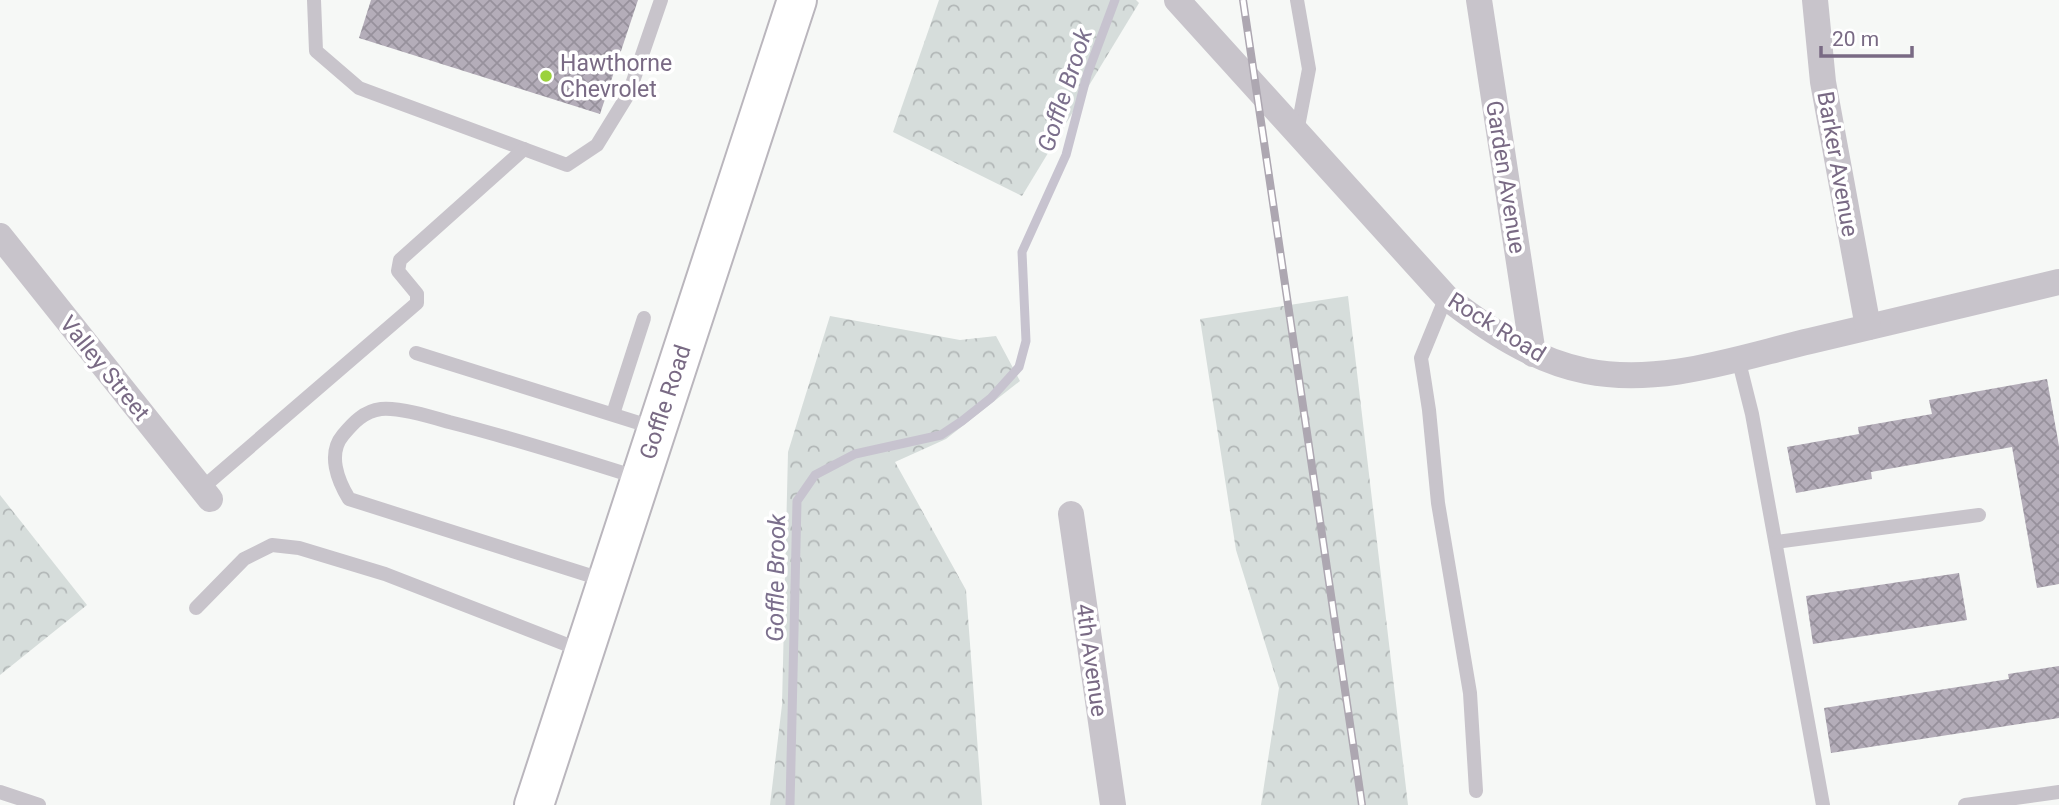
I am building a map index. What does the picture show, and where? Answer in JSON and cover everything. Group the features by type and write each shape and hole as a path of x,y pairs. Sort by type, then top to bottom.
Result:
{"main road":[{"name":"Goffle Road","path":"534,805 797,0"}],"street":[{"name":"Rock Road","path":"1177,0 1446,297 1468,315 1533,354 1557,365 1589,372 1663,374 2059,282"},
{"name":"Garden Avenue","path":"1479,0 1533,354"},
{"name":"Barker Avenue","path":"1815,0 1824,82 1868,327"},
{"name":"Valley Street","path":"0,236 205,494"},
{"name":"4th Avenue","path":"1071,514 1113,805"}],"lane":[{"path":"314,0 316,51 359,88 567,165 597,145 629,93 661,0"},
{"path":"1297,0 1309,69 1297,132"},
{"path":"205,494 417,303 417,294 398,271 400,260 524,149"},
{"path":"1446,297 1421,358 1438,503 1470,693 1476,791"},
{"path":"612,414 644,318"},
{"path":"416,352 656,429"},
{"path":"1738,358 1752,414 1823,805"},
{"path":"607,581 349,499 340,484 334,462 340,438 359,417 381,409 406,412 508,437 640,479"},
{"path":"1776,542 1979,515"},
{"path":"196,608 244,559 272,545 299,548 385,574 584,651"},
{"path":"0,792 39,805"},
{"path":"1965,805 2059,792"}],"green space":[{"path":"939,0 1136,0 1139,3 1022,196 893,132"},
{"path":"1348,296 1408,805 1261,805 1279,688 1236,550 1200,319"},
{"path":"830,316 960,340 996,336 1020,381 946,439 895,462 966,590 982,805 770,805 782,705 788,452"},
{"path":"0,495 87,605 0,675"}],"building":[{"name":"Hawthorne Chevrolet","path":"371,0 638,0 600,114 359,38"},
{"path":"2047,379 2059,446 2059,584 2037,588 2012,447 1871,472 1872,479 1796,493 1787,447 1859,434 1858,427 1932,414 1929,400"},
{"path":"1959,573 1967,620 1813,644 1806,596"},
{"path":"2059,666 2059,718 1831,753 1824,708 2009,679 2008,674"}],"waterway":[{"name":"Goffle Brook","path":"790,805 797,501 815,475 855,454 941,435 991,398 1019,367 1026,341 1022,252 1066,155 1087,75 1115,0"}],"railway":[{"path":"1243,0 1362,805"}],"place":[{"name":"Hawthorne Chevrolet","path":"546,76"}]}
